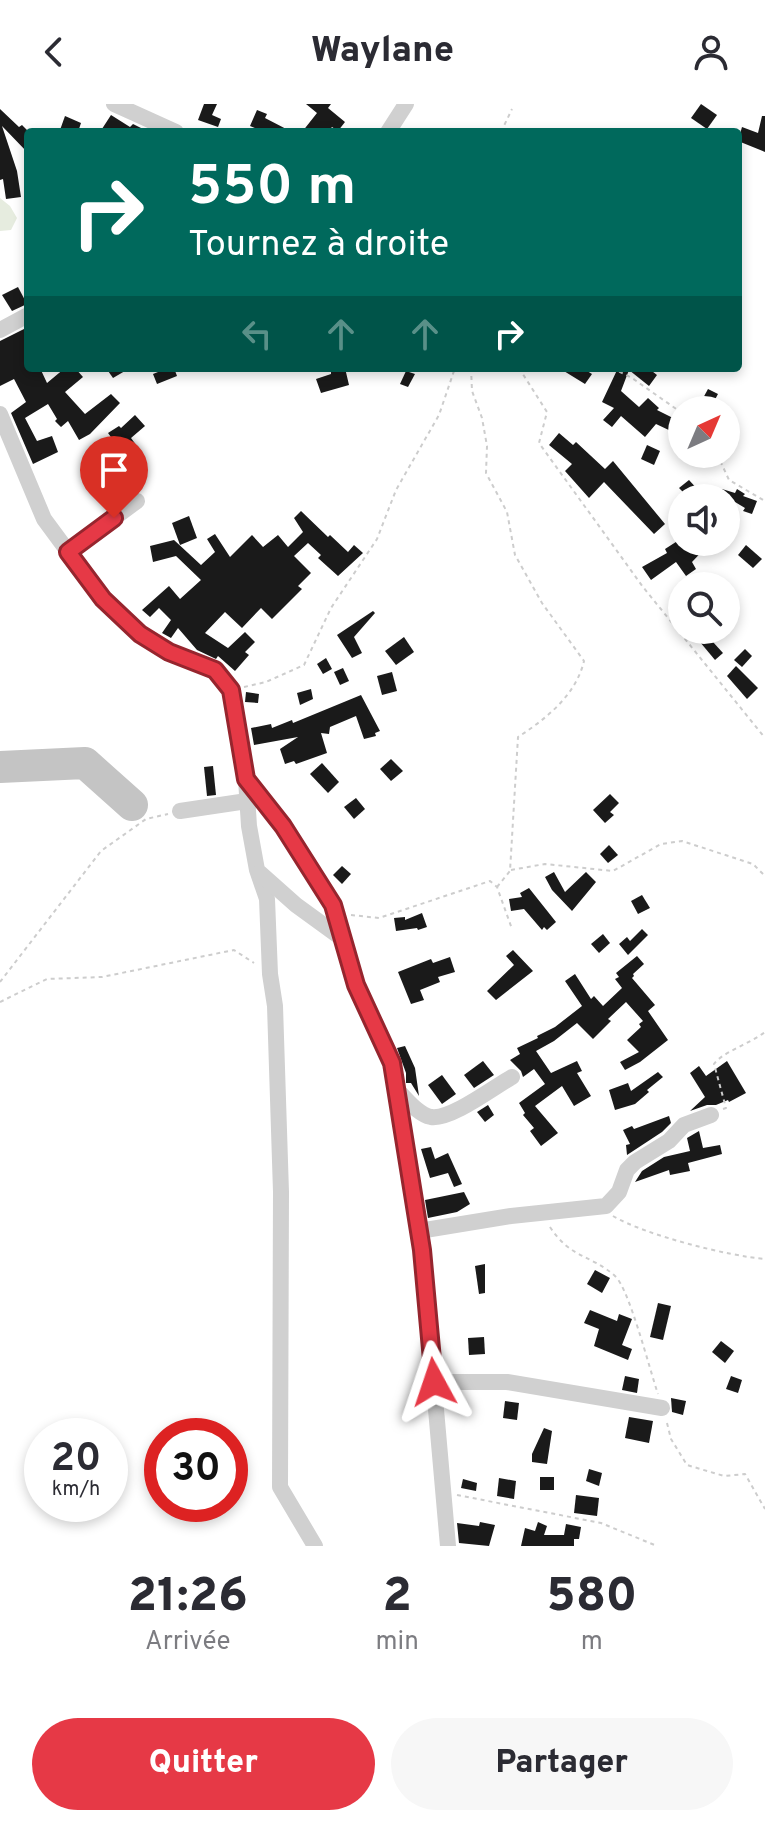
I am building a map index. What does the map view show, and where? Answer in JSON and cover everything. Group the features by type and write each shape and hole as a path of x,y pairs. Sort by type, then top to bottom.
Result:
{"street":[{"path":"114,104 167,128"},
{"path":"391,128 406,104"},
{"path":"0,330 24,317"},
{"path":"0,414 44,519 103,599 140,634 169,652 215,670 231,690 257,870 267,899 270,974 275,1006 281,1192 280,1487 315,1546"},
{"path":"68,552 137,501"},
{"path":"246,779 283,826 333,905 356,985 392,1063 419,1231 448,1546"},
{"path":"180,811 247,801"},
{"path":"257,870 296,905 340,937"},
{"path":"396,1089 416,1109 431,1117 447,1115 512,1077"},
{"path":"419,1231 606,1206 619,1192 627,1170 635,1162 669,1141 684,1125 711,1115"},
{"path":"434,1382 507,1382 662,1408"}],"path":[{"path":"503,128 512,109"},
{"path":"231,690 266,682 304,665 331,608 377,539 396,490 439,415 454,372"},
{"path":"471,372 472,391 482,418 487,446 486,473 507,512 515,555 542,603 584,661 580,678 560,703 543,721 518,737 510,871 497,887"},
{"path":"522,372 547,412 539,443 643,587 765,738"},
{"path":"620,372 668,403"},
{"path":"723,468 729,480 765,501"},
{"path":"0,982 101,851 146,819 180,811"},
{"path":"510,871 545,864 613,871 661,844 682,841 753,864 765,876"},
{"path":"333,905 354,917 379,918 490,881 497,887 512,929"},
{"path":"0,1002 47,979 102,977 234,950 270,974"},
{"path":"711,1115 726,1108 714,1064 719,1056 741,1048 765,1032"},
{"path":"598,1208 630,1226 765,1259"},
{"path":"542,1213 556,1236 571,1251 618,1278 632,1312 671,1439 687,1465 724,1476 745,1474 765,1509"},
{"path":"444,1492 601,1523 657,1546"}],"shaded area":[{"path":"0,198 10,206 17,218 11,230 0,231"}],"building":[{"path":"204,104 217,104 212,115 221,119 218,127 198,120"},
{"path":"306,104 331,104 328,108 345,122 340,128 305,128 317,113"},
{"path":"701,104 717,115 708,128 691,118"},
{"path":"0,109 19,127 22,125 25,128 24,149 2,126 17,171 21,197 6,199 3,179 0,180"},
{"path":"257,110 284,128 255,128 250,126"},
{"path":"111,115 130,127 133,124 141,128 103,128"},
{"path":"65,116 81,123 79,128 61,128"},
{"path":"762,116 765,116 765,152 742,143 742,127 758,133"},
{"path":"18,287 24,305 12,311 2,295"},
{"path":"24,329 24,372 42,372 47,383 60,372 79,372 83,377 65,392 85,414 111,394 120,403 90,434 79,440 68,421 61,427 55,421 57,419 48,404 25,418 37,441 52,436 58,452 33,464 11,413 26,402 14,379 0,386 0,341"},
{"path":"109,372 123,372 113,378"},
{"path":"176,372 177,376 157,384 153,374"},
{"path":"346,372 349,385 321,393 316,379"},
{"path":"406,372 415,374 408,387 400,384"},
{"path":"566,372 592,374 585,384"},
{"path":"616,372 628,372 621,391 639,407 648,398 659,408 657,410 668,416 668,430 656,424 645,437 621,416 612,427 603,420 614,408 602,402"},
{"path":"632,372 653,372 657,375 649,386"},
{"path":"708,389 718,394 717,396 704,396"},
{"path":"135,415 145,426 131,438 139,449 126,458 108,433 119,426 121,428"},
{"path":"559,433 573,445 576,442 605,469 613,461 665,524 654,534 604,482 589,498 565,471 572,464 549,445"},
{"path":"647,445 660,451 654,465 641,459"},
{"path":"740,491 745,494 743,496 757,501 752,514 743,511 745,508 740,505"},
{"path":"301,511 348,552 354,545 363,553 338,576 318,558 321,555 308,543 294,556 311,573 298,586 302,589 272,619 261,608 242,628 225,612 205,633 228,648 245,632 255,642 245,652 249,655 235,671 218,656 216,659 197,650 178,628 171,638 162,633 171,620 159,608 150,617 142,610 169,586 180,599 201,580 176,556 153,562 150,546 174,540 201,565 215,552 207,539 215,534 230,557 252,535 263,547 278,535 288,547 303,532 294,518"},
{"path":"189,516 197,538 180,545 172,523"},
{"path":"746,545 762,559 753,568 739,556"},
{"path":"668,547 668,556 698,556 692,562 696,569 683,572 676,562 651,580 642,567 667,553 665,549"},
{"path":"373,611 375,613 354,637 362,653 352,658 337,635"},
{"path":"404,637 414,652 396,665 385,651"},
{"path":"702,644 715,644 723,653 715,660"},
{"path":"745,649 752,656 742,667 734,660"},
{"path":"326,658 332,669 323,674 317,664"},
{"path":"736,666 758,688 747,699 727,676"},
{"path":"343,668 349,681 340,685 334,672"},
{"path":"392,672 397,691 382,695 377,676"},
{"path":"311,689 313,699 300,705 297,693"},
{"path":"246,692 259,694 258,703 245,702"},
{"path":"361,695 380,731 375,733 376,736 364,739 356,716 330,727 329,734 321,733 327,753 296,764 294,761 285,764 280,749 298,737 254,745 251,728 271,724 272,728 292,720 293,723"},
{"path":"391,759 403,771 391,781 380,769"},
{"path":"322,763 339,782 328,793 310,774"},
{"path":"213,766 216,795 207,796 204,767"},
{"path":"610,794 619,803 610,812 614,815 605,823 593,810"},
{"path":"356,798 365,809 354,819 344,807"},
{"path":"609,845 618,855 608,863 600,854"},
{"path":"342,866 351,874 342,884 333,875"},
{"path":"554,872 565,892 586,872 596,882 572,911 552,890 545,877"},
{"path":"529,888 556,922 547,930 544,927 542,930 524,909 511,911 509,899 522,897 520,893"},
{"path":"642,895 650,908 638,914 631,901"},
{"path":"422,913 427,927 396,931 394,918 405,917 405,920"},
{"path":"642,929 648,935 628,955 619,944 627,937 630,941"},
{"path":"603,934 610,943 599,953 591,944"},
{"path":"513,950 533,971 496,1000 487,991 514,965 506,956"},
{"path":"637,956 644,964 632,978 655,1005 648,1011 668,1040 625,1070 620,1062 639,1052 627,1040 643,1021 626,1002 593,1039 577,1023 536,1051 551,1073 577,1061 582,1071 577,1073 591,1096 574,1106 562,1086 535,1106 558,1133 541,1146 530,1131 534,1128 523,1115 525,1113 519,1103 545,1084 534,1069 523,1077 510,1060 520,1054 517,1048 538,1038 582,1006 565,981 575,974 591,999 594,996 603,1006 622,988 615,979 619,977 616,973"},
{"path":"450,957 455,972 438,977 440,982 420,990 424,1000 411,1004 398,972 431,959 433,963"},
{"path":"405,1046 415,1068 419,1096 411,1083 406,1083 406,1073 397,1048"},
{"path":"483,1061 494,1075 474,1088 464,1075"},
{"path":"727,1061 746,1093 729,1102 690,1111 705,1097 690,1073 699,1066 706,1076"},
{"path":"658,1072 663,1077 647,1090 649,1092 635,1104 615,1110 609,1090 628,1083 631,1091"},
{"path":"442,1075 456,1094 442,1104 428,1085"},
{"path":"488,1105 494,1115 485,1122 477,1112"},
{"path":"669,1116 671,1123 662,1132 627,1155 626,1145 630,1144 623,1130"},
{"path":"699,1131 703,1148 720,1145 722,1154 688,1163 690,1171 670,1175 669,1170 635,1182 642,1171 664,1157 690,1151 687,1138"},
{"path":"431,1147 435,1159 448,1153 462,1184 454,1187 448,1173 430,1178 421,1149"},
{"path":"464,1192 470,1204 457,1212 428,1218 425,1200"},
{"path":"485,1264 485,1293 479,1294 475,1266"},
{"path":"595,1270 610,1278 602,1293 587,1284"},
{"path":"658,1303 671,1306 663,1340 650,1337"},
{"path":"590,1310 617,1321 619,1314 632,1319 622,1345 632,1349 628,1360 594,1346 599,1329 584,1323"},
{"path":"484,1337 485,1354 469,1355 468,1338"},
{"path":"721,1341 734,1351 725,1363 712,1352"},
{"path":"625,1376 639,1379 637,1393 622,1390"},
{"path":"731,1376 742,1380 738,1393 726,1389"},
{"path":"671,1398 686,1401 683,1415 672,1412"},
{"path":"505,1401 519,1403 517,1420 503,1418"},
{"path":"629,1417 653,1421 649,1443 625,1438"},
{"path":"544,1428 552,1431 547,1464 532,1462 532,1454"},
{"path":"589,1469 602,1473 599,1486 586,1481"},
{"path":"540,1477 554,1477 554,1490 540,1490"},
{"path":"499,1478 516,1481 514,1499 497,1496"},
{"path":"463,1479 477,1483 476,1491 461,1488"},
{"path":"576,1495 599,1498 597,1516 574,1513"},
{"path":"480,1522 495,1525 489,1546 459,1543 457,1523 479,1526"},
{"path":"538,1522 547,1526 544,1535 564,1535 566,1524 581,1527 579,1539 574,1539 574,1546 521,1546 525,1528 535,1531"}],"taxiway":[{"path":"0,767 85,763 132,805"}],"route":[{"path":"114,518 68,552 103,599 140,634 169,652 215,670 231,690 246,779 283,826 333,905 356,985 392,1063 422,1250 434,1382"}]}
